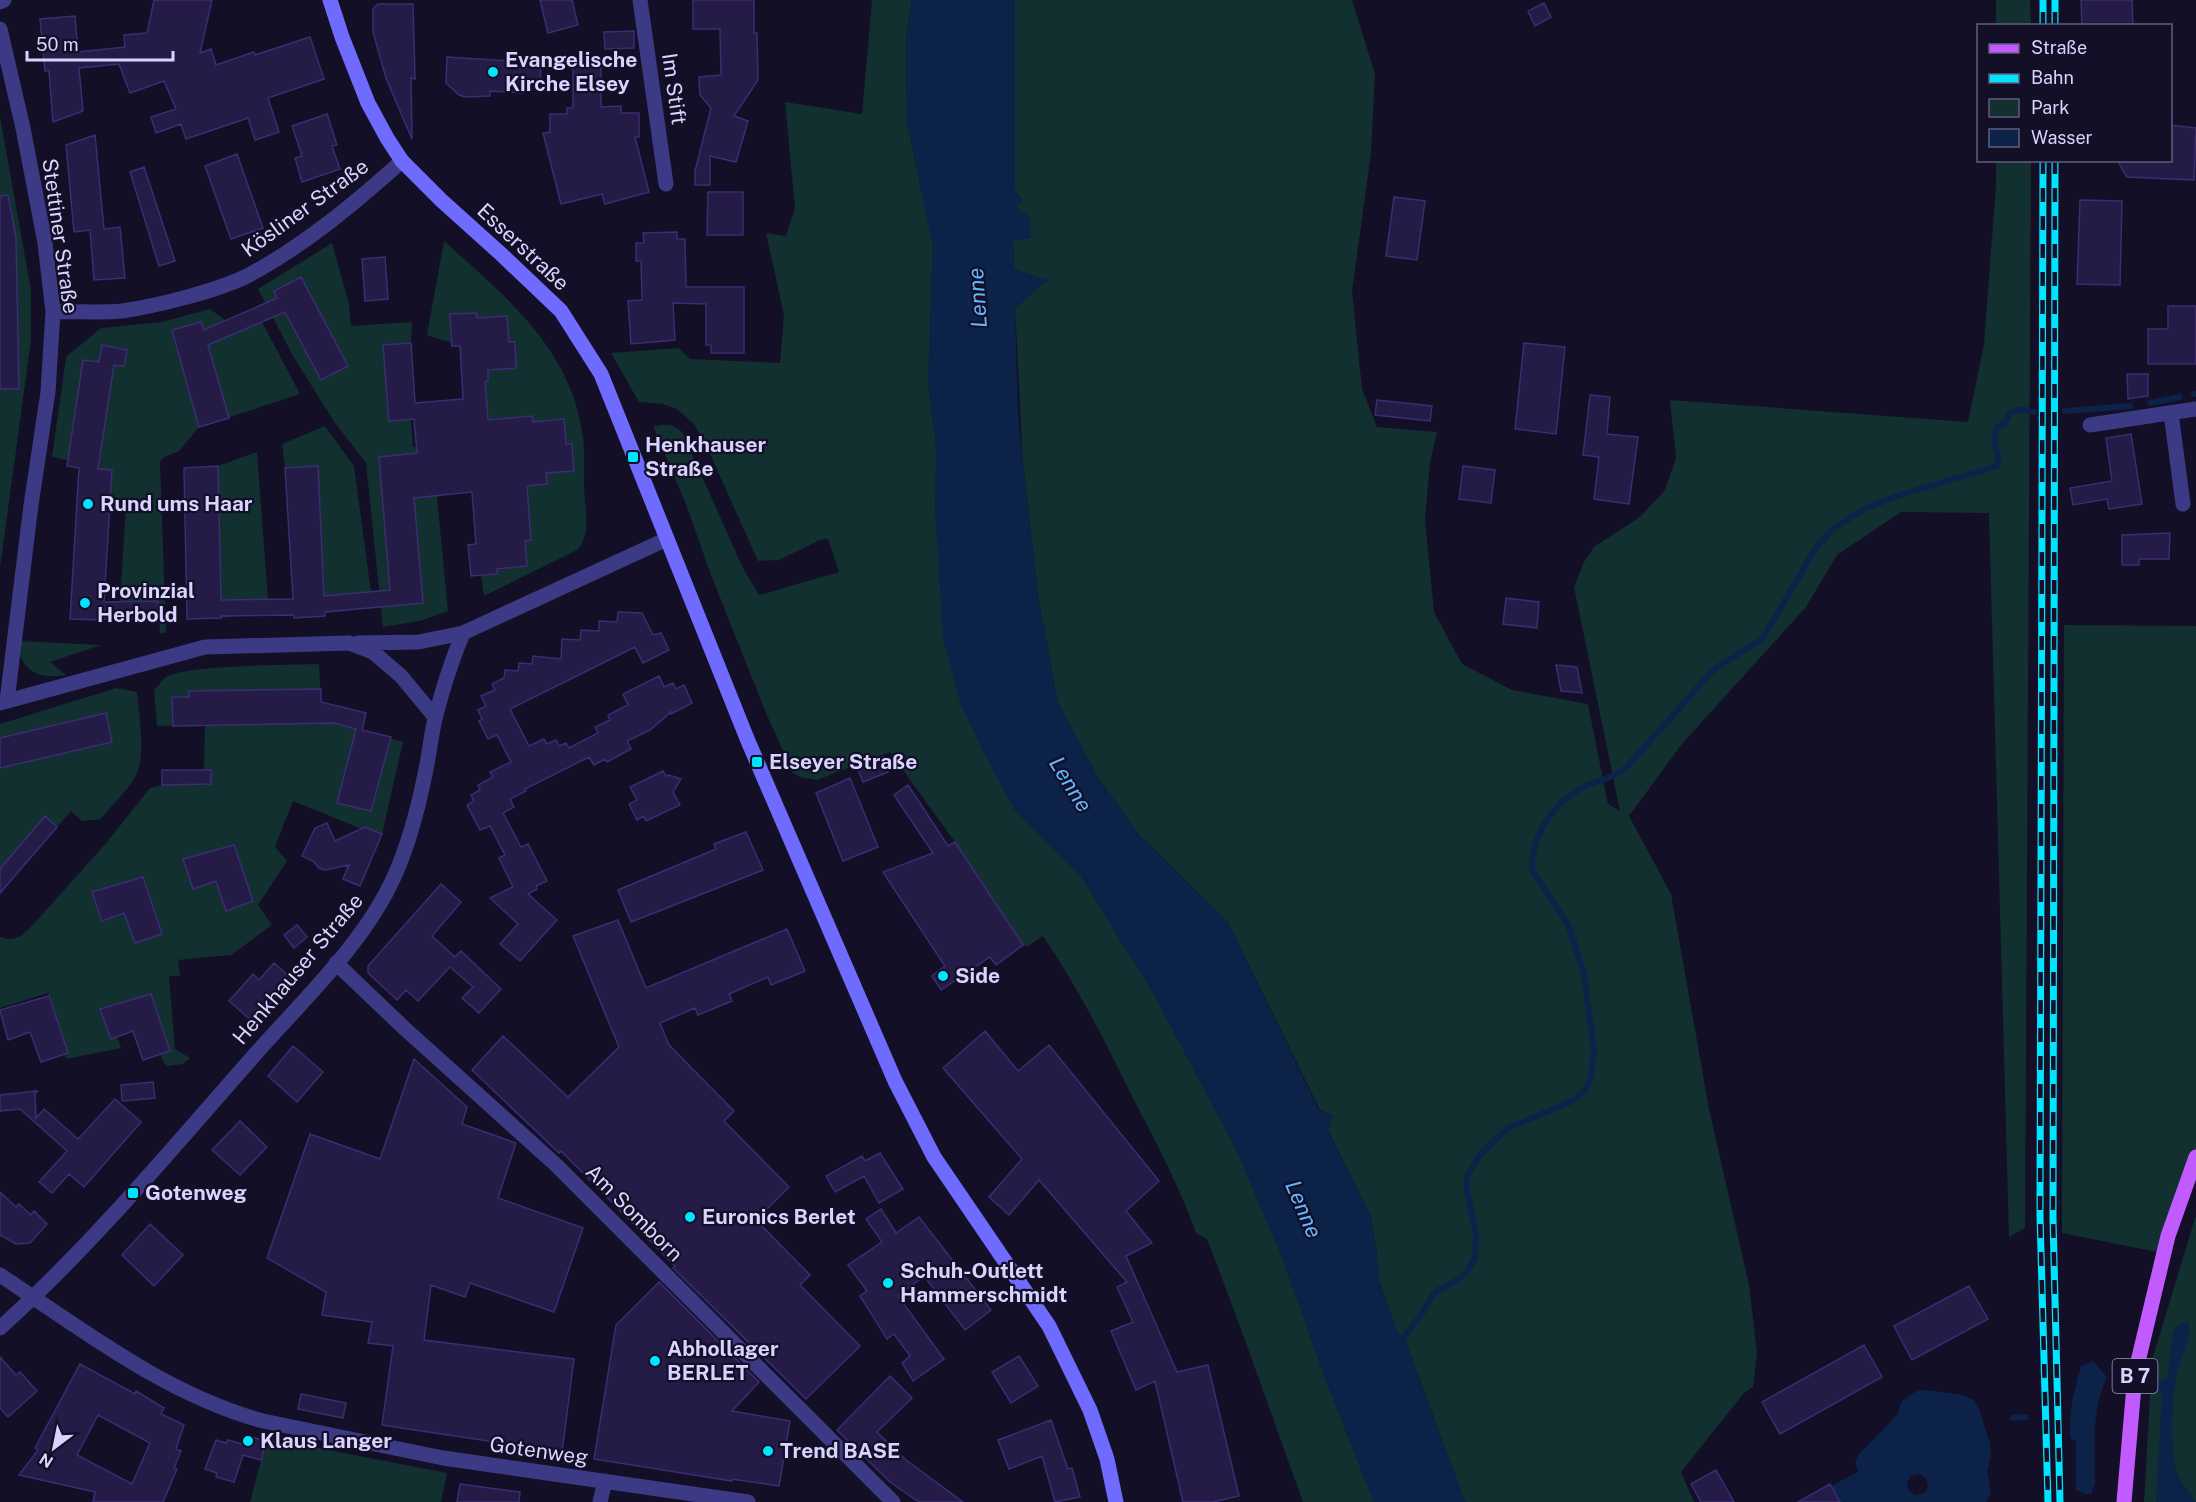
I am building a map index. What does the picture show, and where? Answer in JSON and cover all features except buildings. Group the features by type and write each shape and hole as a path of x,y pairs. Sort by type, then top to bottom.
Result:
{"main road":[{"name":"Esserstraße","path":"330,0 368,103 402,160 441,200 561,311 601,374 667,539"},
{"path":"667,539 748,741 895,1081 934,1157 1049,1326 1090,1410 1107,1459 1116,1502"},
{"name":"B 7","path":"2124,1502 2135,1374 2168,1236 2196,1157"}],"street":[{"name":"Im Stift","path":"640,0 666,184"},
{"name":"Stettiner Straße","path":"0,29 40,220 53,312 48,392 4,702"},
{"name":"Kösliner Straße","path":"53,312 121,311 177,299 247,276 287,252 328,222 402,160"},
{"path":"2090,425 2196,410"},
{"path":"2171,413 2183,504"},
{"path":"4,702 205,647 419,642 463,633 667,539"},
{"name":"Henkhauser Straße","path":"0,1328 34,1298 114,1214 336,963 373,914 394,878 407,843 426,771 435,717 447,673 463,633"},
{"path":"350,643 373,652 401,676 435,717"},
{"name":"Am Somborn","path":"336,963 403,1027 555,1164 892,1502"},
{"name":"Gotenweg","path":"0,1275 140,1367 239,1414 443,1458 748,1502"},
{"path":"600,1502 605,1481"}],"green space":[{"path":"872,0 912,0 906,38 907,122 933,245 928,382 936,444 1014,809 1081,876 1154,994 1238,1153 1283,1259 1324,1375 1374,1502 1303,1502 1207,1239 1196,1233 1158,1146 1079,994 1043,936 1028,946 1023,945 955,842 890,752 817,780 800,777 793,773 766,713 711,575 686,504 653,426 669,425 682,432 743,568 759,595 839,572 828,539 820,540 779,560 758,561 694,424 677,409 663,404 639,402 611,353 679,348 690,359 780,363 784,315 766,233 786,236 795,208 785,102 862,114"},
{"path":"1015,0 1352,0 1375,74 1371,153 1352,291 1362,389 1377,427 1437,432 1430,463 1425,519 1434,612 1462,664 1512,690 1588,704 1608,804 1620,811 1574,587 1584,562 1594,547 1640,517 1665,490 1676,458 1670,400 1968,422 1984,344 1996,162 2031,162 2025,1228 2009,1237 1989,513 1901,512 1837,555 1806,607 1681,745 1629,816 1671,894 1709,1109 1749,1285 1757,1353 1753,1387 1744,1393 1681,1472 1694,1502 1465,1502 1404,1337 1397,1333 1379,1281 1370,1215 1328,1130 1333,1115 1320,1110 1227,921 1139,835 1097,776 1058,703 1039,602 1023,464 1015,308 1047,280 1014,269 1013,240 1031,238 1015,206 1023,200 1015,191"},
{"path":"1996,0 2030,0 2031,24 1996,24"},
{"path":"0,117 31,290 31,340 0,568"},
{"path":"444,241 512,304 551,351 576,406 583,438 586,529 582,544 577,550 484,596 481,576 497,574 497,570 527,566 525,541 530,540 494,482 487,405 468,382 488,381 488,370 516,368 515,342 509,342 507,317 477,318 476,313 450,314 452,343 427,335"},
{"path":"332,243 349,304 351,326 412,322 411,343 383,346 389,420 411,419 413,447 437,446 441,495 437,497 448,611 420,621 383,627 366,463 335,423 293,356 258,289"},
{"path":"210,309 225,320 232,335 262,322 300,394 199,427 179,451 164,457 160,462 166,633 160,633 158,601 120,602 126,506 110,504 98,469 114,365 124,366 127,350 102,345 99,362 83,360 68,460 52,457 66,357 101,328 162,322"},
{"path":"325,426 354,466 371,592 338,595 325,603 318,466 285,468 282,444"},
{"path":"257,452 268,600 235,600 235,616 221,618 218,466"},
{"path":"2064,625 2196,626 2196,1149 2162,1253 2062,1233"},
{"path":"17,641 101,645 50,662 66,675 47,676 32,671 27,666 22,660"},
{"path":"319,664 321,702 366,713 362,730 403,742 382,834 364,830 293,801 275,847 287,861 258,905 272,925 231,955 178,960 180,976 169,976 175,1049 190,1058 183,1064 166,1066 160,1054 143,1060 132,1031 117,1036 121,1048 66,1059 64,1054 68,1052 48,993 0,1008 0,937 17,938 31,927 107,842 150,788 162,785 207,784 206,770 204,770 205,725 157,726 154,690 163,680 176,673 193,670 239,666"},
{"path":"116,688 137,692 141,749 138,771 134,779 101,819 82,821 71,811 57,827 45,817 14,853 25,864 14,878 2,868 0,869 0,724"},
{"path":"2196,1215 2196,1502 2144,1502 2152,1360"},
{"path":"267,1438 447,1473 441,1502 250,1502"}],"water":[{"name":"Lenne","path":"912,0 1015,0 1015,191 1023,200 1015,206 1030,217 1031,238 1013,240 1014,269 1048,280 1015,308 1018,410 1039,602 1058,703 1097,776 1139,835 1227,921 1319,1110 1333,1115 1328,1131 1370,1215 1379,1281 1397,1333 1404,1337 1465,1502 1374,1502 1324,1375 1283,1259 1238,1153 1154,994 1081,876 1014,809 961,705 943,638 935,507 936,444 928,382 933,245 907,122 906,38"},
{"path":"2188,1321 2188,1340 2175,1384 2172,1439 2178,1475 2196,1502 2156,1502 2162,1395 2156,1391 2156,1385 2159,1380 2163,1381 2167,1378 2173,1332 2177,1326"},
{"path":"2093,1361 2107,1377 2096,1416 2095,1483 2091,1494 2085,1494 2076,1490 2076,1442 2070,1438 2070,1419 2081,1366"},
{"path":"1918,1390 1963,1395 1974,1400 1990,1443 1991,1457 1987,1471 1991,1493 1986,1502 1840,1502 1831,1486 1858,1472 1855,1461 1897,1415 1902,1401","holes":["1919,1474 1926,1478 1928,1486 1925,1493 1916,1495 1909,1491 1907,1483 1911,1476"]}],"waterway":[{"path":"2150,403 2180,397"},
{"path":"2065,411 2130,406"},
{"path":"1399,1343 1421,1315 1435,1292 1459,1279 1468,1270 1475,1257 1476,1234 1467,1191 1467,1177 1479,1156 1508,1128 1572,1101 1585,1090 1590,1081 1594,1055 1583,970 1569,927 1532,870 1535,847 1544,825 1558,806 1576,791 1621,772 1627,767 1714,669 1763,638 1815,549 1834,528 1864,509 1900,495 1997,466 1999,459 1995,448 1996,428 2006,422 2010,412 2022,409 2034,412"},
{"path":"2013,1418 2026,1417"}],"railway":[{"path":"2043,0 2043,24"},
{"path":"2055,0 2055,24"},
{"path":"2043,162 2040,1216 2048,1502"},
{"path":"2055,162 2053,1219 2060,1502"}],"place":[{"name":"Evangelische Kirche Elsey","path":"493,72"},
{"name":"Henkhauser Straße","path":"633,457"},
{"name":"Rund ums Haar","path":"88,504"},
{"name":"Provinzial Herbold","path":"85,603"},
{"name":"Elseyer Straße","path":"757,762"},
{"name":"Side","path":"943,976"},
{"name":"Gotenweg","path":"133,1193"},
{"name":"Euronics Berlet","path":"690,1217"},
{"name":"Schuh-Outlett Hammerschmidt","path":"888,1283"},
{"name":"Abhollager BERLET","path":"655,1361"},
{"name":"Klaus Langer","path":"248,1441"},
{"name":"Trend BASE","path":"768,1451"}]}
